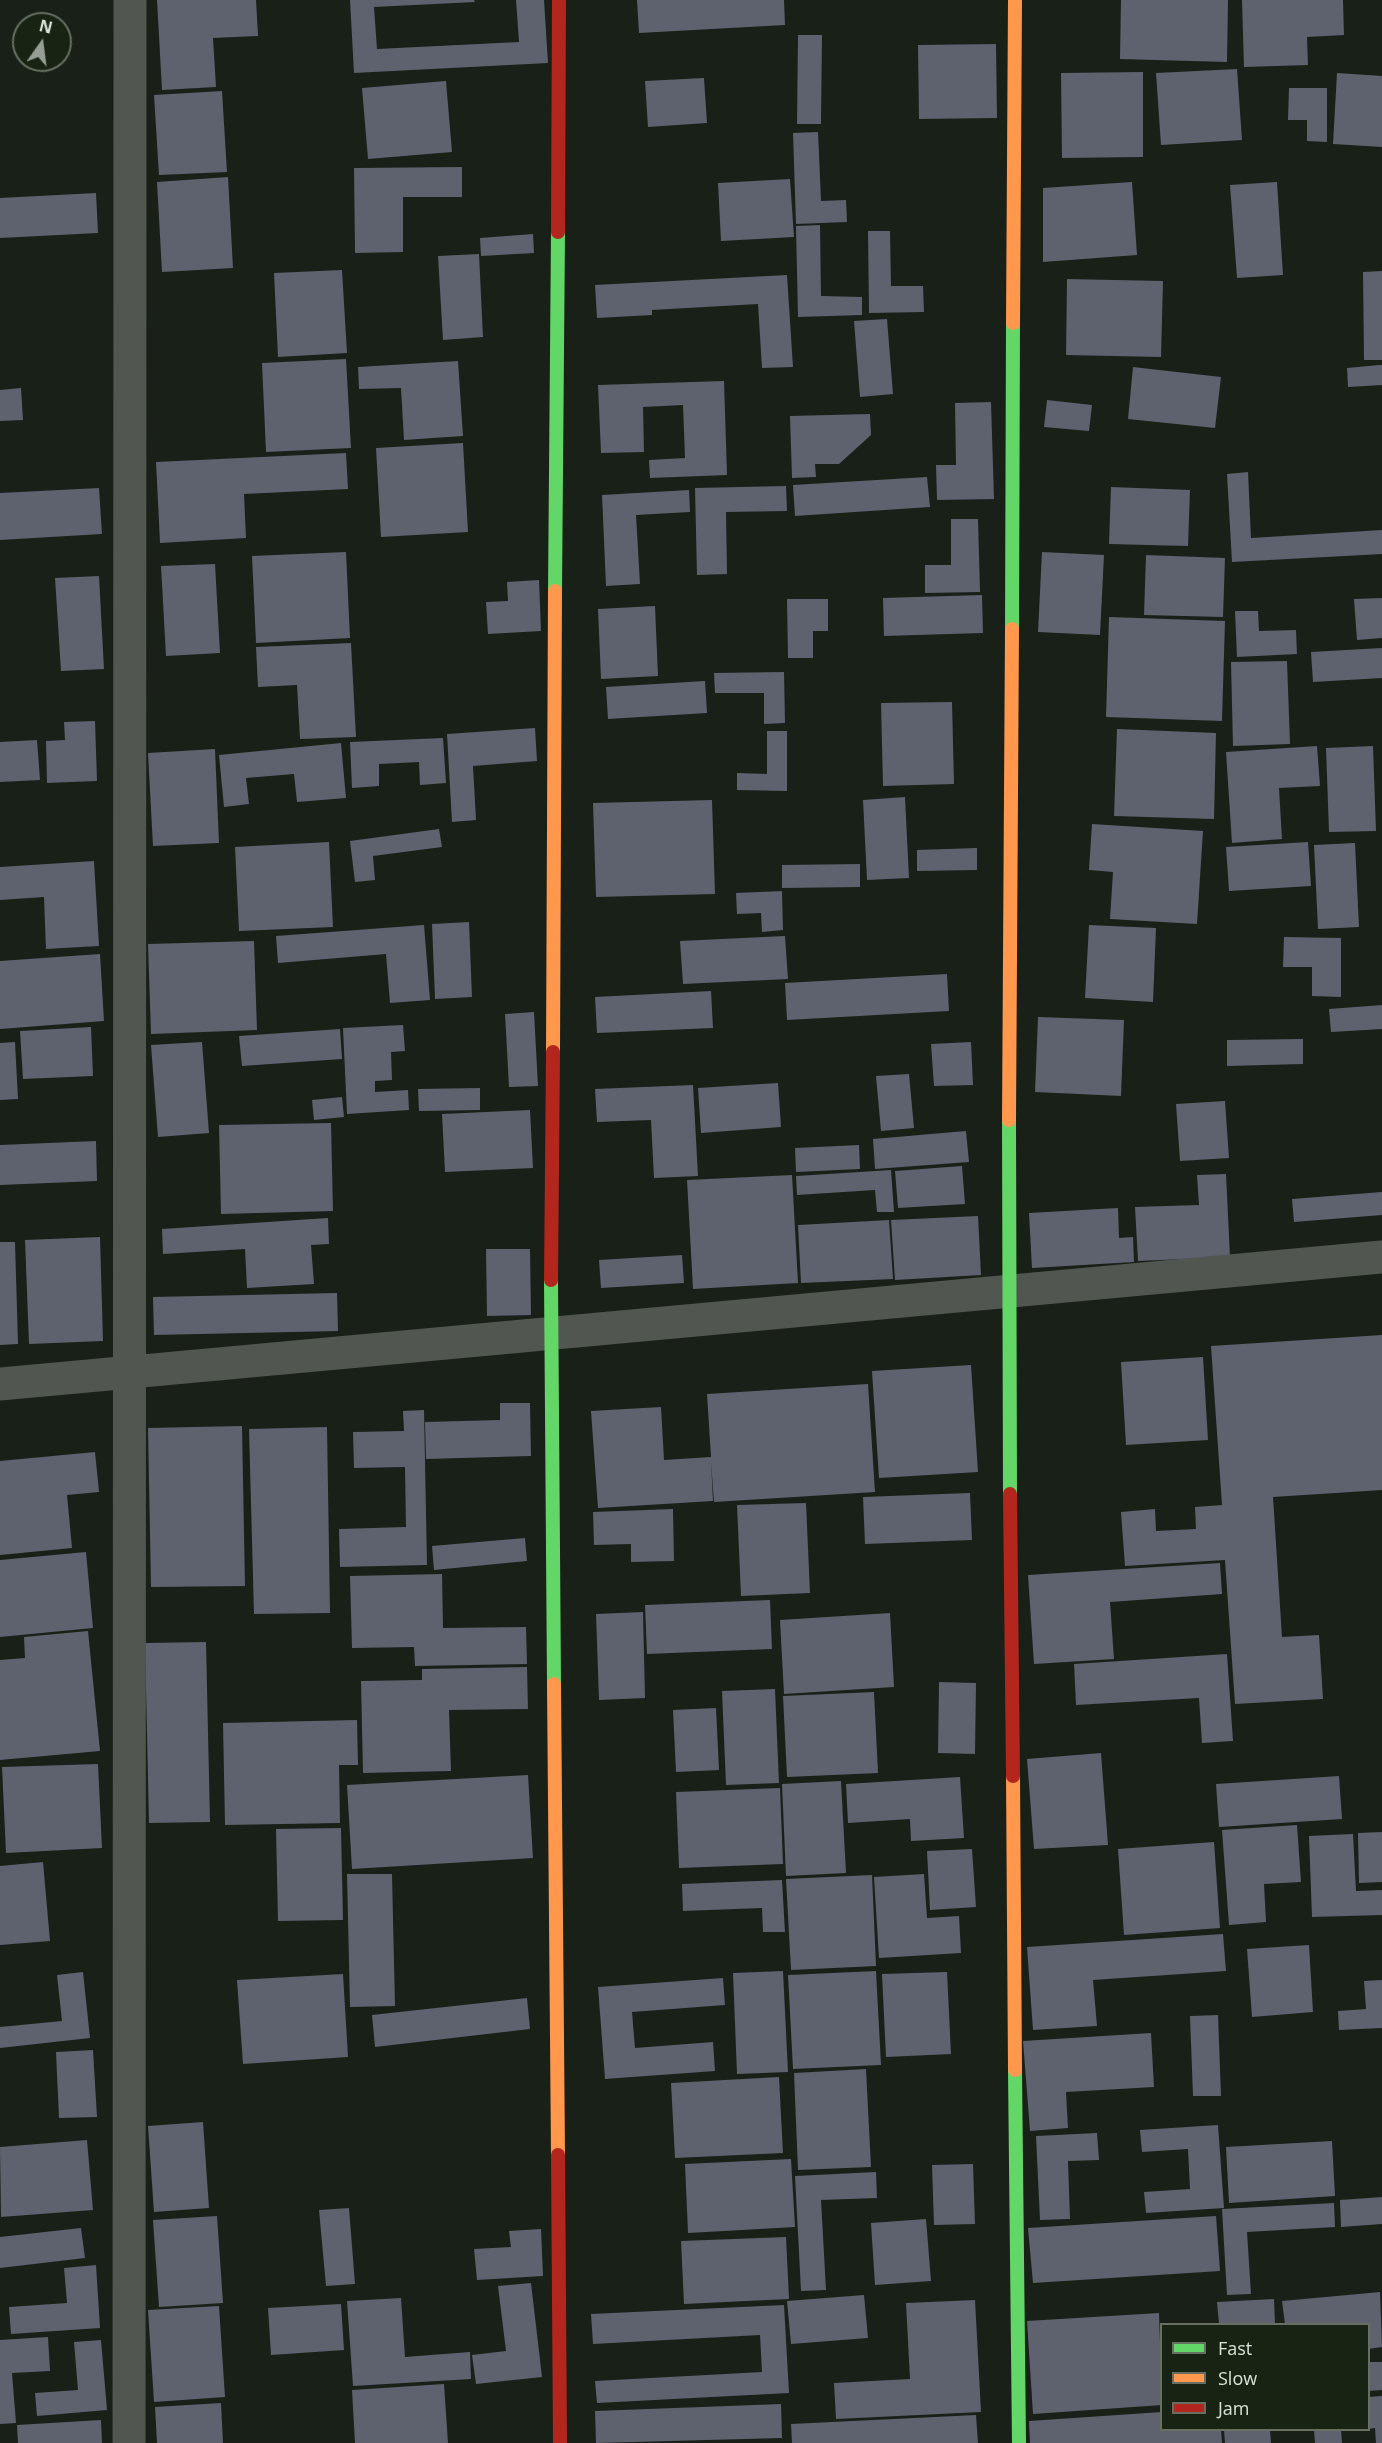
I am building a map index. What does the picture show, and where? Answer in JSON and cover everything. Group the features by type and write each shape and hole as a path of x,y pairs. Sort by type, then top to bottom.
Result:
{"street":[{"path":"129,2443 130,0"},
{"path":"559,0 551,1334 560,2443"},
{"path":"1015,0 1008,1291 1019,2443"},
{"path":"0,1384 1382,1257"}],"building":[{"path":"157,0 256,0 258,36 213,38 216,87 162,90"},
{"path":"350,0 474,0 475,2 374,7 377,49 519,42 516,0 544,0 548,63 354,73"},
{"path":"637,0 784,0 785,25 639,33"},
{"path":"1121,0 1228,0 1227,62 1120,59"},
{"path":"1242,0 1343,0 1344,35 1307,37 1308,65 1244,67"},
{"path":"798,35 822,35 821,124 797,124"},
{"path":"996,44 997,118 919,119 918,45"},
{"path":"1237,69 1242,140 1161,145 1156,73"},
{"path":"1143,72 1143,157 1062,158 1061,73"},
{"path":"1337,73 1382,76 1382,147 1333,144"},
{"path":"704,78 707,123 648,127 645,81"},
{"path":"446,81 452,152 368,159 362,88"},
{"path":"1289,88 1327,88 1327,142 1307,141 1307,120 1288,120"},
{"path":"222,91 227,172 159,175 154,95"},
{"path":"818,132 821,201 846,200 847,222 796,224 793,133"},
{"path":"462,167 462,197 403,197 403,252 355,253 354,168"},
{"path":"228,177 233,268 162,272 157,182"},
{"path":"790,179 794,237 721,241 718,183"},
{"path":"1132,182 1137,255 1043,262 1043,188"},
{"path":"1277,182 1283,275 1237,278 1230,185"},
{"path":"96,193 98,233 0,238 0,198"},
{"path":"820,225 821,296 862,297 862,315 798,317 796,226"},
{"path":"868,231 890,231 891,286 923,286 924,312 869,313"},
{"path":"533,234 534,253 481,256 480,238"},
{"path":"479,254 483,337 443,340 438,256"},
{"path":"342,270 347,353 278,357 274,273"},
{"path":"1382,271 1382,360 1364,360 1363,272"},
{"path":"787,275 793,367 762,368 758,304 652,310 652,315 597,318 595,285"},
{"path":"1067,279 1163,281 1161,357 1066,355"},
{"path":"887,319 893,394 860,397 854,321"},
{"path":"346,359 351,448 266,452 262,363"},
{"path":"458,361 463,436 404,440 401,388 359,389 358,367"},
{"path":"1382,365 1382,385 1348,387 1347,368"},
{"path":"1133,367 1221,377 1215,428 1128,419"},
{"path":"724,381 727,475 650,478 649,460 685,458 683,405 643,407 644,452 601,453 598,385"},
{"path":"21,388 23,420 0,421 0,390"},
{"path":"1047,400 1092,405 1089,431 1044,427"},
{"path":"991,402 994,499 937,500 936,465 956,465 955,403"},
{"path":"870,414 871,435 839,464 815,464 816,477 792,478 790,416"},
{"path":"463,443 468,532 381,537 376,448"},
{"path":"346,453 348,489 244,494 246,538 160,543 156,462"},
{"path":"1248,472 1251,538 1382,530 1382,554 1232,562 1227,474"},
{"path":"927,477 930,507 795,516 793,485"},
{"path":"786,486 787,511 726,512 727,574 697,575 695,488"},
{"path":"1111,487 1190,490 1188,546 1109,544"},
{"path":"99,488 102,534 0,540 0,493"},
{"path":"689,490 690,512 636,515 640,584 606,586 602,495"},
{"path":"951,519 978,519 980,592 925,593 925,565 951,565"},
{"path":"346,552 350,638 256,643 252,556"},
{"path":"1042,552 1104,555 1100,635 1038,632"},
{"path":"1146,555 1225,558 1223,617 1144,615"},
{"path":"215,564 220,653 166,656 161,566"},
{"path":"99,576 104,669 61,671 55,578"},
{"path":"539,580 541,631 488,634 486,602 508,601 507,582"},
{"path":"982,595 983,633 884,636 883,598"},
{"path":"1382,598 1382,638 1357,640 1354,599"},
{"path":"787,599 828,599 828,631 813,631 813,658 788,658"},
{"path":"655,606 658,676 601,679 598,609"},
{"path":"1235,611 1258,611 1259,631 1296,630 1297,654 1237,657"},
{"path":"1109,617 1225,621 1222,721 1106,717"},
{"path":"351,643 356,737 300,739 297,685 258,687 256,647"},
{"path":"1382,648 1382,678 1313,682 1311,652"},
{"path":"1287,661 1290,744 1233,746 1231,662"},
{"path":"784,672 785,723 764,724 764,693 715,693 714,673"},
{"path":"705,681 707,713 608,719 606,687"},
{"path":"952,702 954,784 883,786 881,703"},
{"path":"95,721 97,781 47,783 46,741 65,740 64,722"},
{"path":"535,728 537,761 473,766 476,820 452,822 447,734"},
{"path":"1117,729 1216,733 1214,819 1114,816"},
{"path":"767,731 787,731 787,791 737,790 737,773 767,774"},
{"path":"443,738 446,783 420,785 419,762 379,764 379,786 352,788 350,742"},
{"path":"37,740 40,780 0,782 0,742"},
{"path":"341,743 346,798 297,802 294,774 246,778 249,804 224,807 219,755"},
{"path":"1317,746 1320,786 1279,788 1282,839 1232,843 1226,752"},
{"path":"1373,746 1376,831 1329,832 1326,748"},
{"path":"215,749 219,843 153,846 148,753"},
{"path":"905,797 909,878 867,880 863,800"},
{"path":"712,800 715,894 596,897 593,803"},
{"path":"1092,824 1203,831 1197,924 1110,919 1113,872 1089,870"},
{"path":"439,829 442,847 373,856 375,880 355,882 350,841"},
{"path":"329,842 333,927 239,931 235,847"},
{"path":"1308,842 1311,886 1229,891 1226,847"},
{"path":"1355,843 1359,927 1318,929 1314,845"},
{"path":"977,848 977,870 917,871 917,850"},
{"path":"94,861 99,946 46,949 44,897 0,900 0,867"},
{"path":"860,864 860,887 782,888 782,865"},
{"path":"782,891 783,930 762,932 761,913 737,914 736,893"},
{"path":"469,922 472,997 435,999 432,924"},
{"path":"424,925 430,1000 390,1003 386,954 278,963 276,936"},
{"path":"1089,925 1156,928 1153,1002 1085,998"},
{"path":"785,936 788,979 683,984 680,941"},
{"path":"1284,937 1341,938 1341,997 1312,996 1312,967 1283,967"},
{"path":"254,941 257,1030 151,1034 148,944"},
{"path":"100,954 104,1021 0,1029 0,961"},
{"path":"947,974 949,1011 787,1020 785,983"},
{"path":"711,991 713,1028 597,1033 595,997"},
{"path":"1382,1005 1382,1029 1331,1032 1329,1009"},
{"path":"534,1012 538,1086 509,1087 505,1014"},
{"path":"1038,1017 1124,1020 1121,1096 1035,1092"},
{"path":"403,1025 405,1051 391,1052 392,1080 375,1081 375,1092 408,1090 409,1110 347,1114 343,1028"},
{"path":"91,1027 93,1076 23,1079 20,1031"},
{"path":"340,1029 342,1059 242,1066 239,1036"},
{"path":"1303,1039 1303,1064 1227,1066 1227,1040"},
{"path":"15,1042 18,1099 0,1100 0,1043"},
{"path":"202,1042 209,1133 158,1137 151,1045"},
{"path":"971,1042 973,1085 934,1086 931,1044"},
{"path":"909,1074 914,1128 881,1131 876,1076"},
{"path":"778,1083 781,1127 701,1133 698,1088"},
{"path":"693,1085 698,1176 654,1178 651,1120 597,1122 595,1089"},
{"path":"480,1088 480,1110 419,1111 418,1089"},
{"path":"342,1097 344,1117 314,1120 312,1100"},
{"path":"1225,1101 1229,1158 1180,1161 1176,1104"},
{"path":"530,1110 533,1168 445,1172 442,1114"},
{"path":"331,1123 333,1211 221,1214 219,1125"},
{"path":"966,1131 969,1162 875,1169 873,1139"},
{"path":"96,1141 97,1181 0,1185 0,1145"},
{"path":"859,1145 860,1169 796,1172 795,1148"},
{"path":"962,1166 965,1204 898,1208 895,1171"},
{"path":"891,1170 894,1212 877,1212 875,1190 797,1195 796,1176"},
{"path":"1226,1174 1230,1257 1138,1261 1135,1207 1199,1205 1197,1175"},
{"path":"792,1175 798,1283 693,1289 687,1180"},
{"path":"1382,1192 1382,1215 1294,1222 1292,1199"},
{"path":"1118,1208 1119,1238 1133,1237 1134,1262 1032,1268 1029,1213"},
{"path":"978,1216 981,1275 895,1280 891,1220"},
{"path":"328,1218 329,1244 311,1245 314,1284 247,1288 245,1249 163,1254 162,1229"},
{"path":"889,1220 893,1279 801,1283 798,1225"},
{"path":"100,1237 103,1341 29,1344 25,1240"},
{"path":"0,1242 15,1242 18,1344 0,1345"},
{"path":"486,1249 530,1249 531,1315 487,1316"},
{"path":"682,1255 684,1283 601,1288 599,1260"},
{"path":"337,1293 338,1331 154,1335 153,1297"},
{"path":"1382,1335 1382,1490 1273,1497 1282,1637 1319,1635 1323,1699 1235,1704 1225,1560 1125,1566 1121,1512 1155,1509 1156,1531 1196,1529 1195,1507 1222,1505 1211,1346"},
{"path":"1203,1357 1208,1440 1126,1445 1121,1362"},
{"path":"971,1365 978,1472 879,1478 872,1371"},
{"path":"868,1384 875,1492 714,1502 711,1461 713,1501 598,1508 591,1411 661,1407 664,1460 711,1457 707,1394"},
{"path":"500,1403 530,1403 531,1456 426,1459 425,1422 500,1420"},
{"path":"424,1410 427,1565 340,1567 339,1529 406,1527 405,1467 354,1468 353,1432 404,1431 403,1411"},
{"path":"242,1426 245,1586 151,1587 148,1428"},
{"path":"327,1427 330,1613 254,1614 249,1429"},
{"path":"95,1452 99,1492 67,1495 72,1548 0,1555 0,1461"},
{"path":"970,1493 972,1540 865,1544 863,1497"},
{"path":"806,1503 810,1593 741,1596 737,1505"},
{"path":"673,1509 674,1561 631,1562 631,1544 594,1545 593,1512"},
{"path":"525,1538 527,1561 434,1570 432,1546"},
{"path":"86,1552 93,1628 0,1637 0,1560"},
{"path":"1220,1563 1222,1594 1110,1602 1114,1659 1034,1664 1028,1575"},
{"path":"442,1574 443,1628 526,1627 527,1664 415,1666 414,1647 352,1648 350,1576"},
{"path":"770,1600 772,1649 647,1654 645,1605"},
{"path":"643,1612 645,1698 599,1700 596,1614"},
{"path":"890,1613 894,1687 784,1694 780,1620"},
{"path":"88,1631 100,1751 0,1760 0,1660 25,1658 24,1637"},
{"path":"206,1642 210,1822 149,1823 145,1643"},
{"path":"1227,1654 1233,1741 1202,1743 1199,1698 1076,1705 1074,1664"},
{"path":"527,1667 528,1709 449,1710 451,1771 363,1773 361,1681 422,1680 422,1669"},
{"path":"939,1682 976,1683 975,1754 938,1753"},
{"path":"775,1689 779,1783 726,1785 722,1691"},
{"path":"874,1692 878,1773 787,1777 783,1696"},
{"path":"716,1708 719,1770 676,1772 673,1710"},
{"path":"357,1720 358,1765 339,1765 340,1823 225,1825 223,1723"},
{"path":"1101,1753 1108,1845 1034,1849 1027,1759"},
{"path":"98,1764 102,1848 6,1853 2,1767"},
{"path":"528,1775 533,1858 352,1869 347,1785"},
{"path":"1339,1776 1342,1819 1219,1827 1216,1784"},
{"path":"960,1777 964,1838 911,1841 910,1819 848,1823 846,1784"},
{"path":"841,1781 846,1873 786,1876 782,1784"},
{"path":"780,1788 783,1864 679,1868 676,1792"},
{"path":"1297,1825 1301,1882 1264,1884 1266,1922 1229,1925 1222,1830"},
{"path":"341,1828 343,1920 278,1921 276,1829"},
{"path":"1382,1832 1382,1882 1359,1883 1358,1833"},
{"path":"1353,1834 1356,1891 1382,1890 1382,1915 1312,1917 1309,1836"},
{"path":"1214,1842 1220,1928 1124,1935 1118,1849"},
{"path":"972,1849 976,1907 930,1910 927,1851"},
{"path":"43,1862 50,1941 0,1945 0,1866"},
{"path":"347,1874 392,1874 395,2006 350,2007"},
{"path":"924,1874 927,1918 959,1916 961,1953 879,1958 874,1877"},
{"path":"872,1875 876,1966 791,1970 786,1879"},
{"path":"782,1880 785,1932 763,1932 762,1908 683,1911 682,1884"},
{"path":"1223,1934 1226,1971 1093,1980 1097,2026 1033,2030 1027,1947"},
{"path":"1309,1945 1313,2012 1252,2017 1247,1949"},
{"path":"783,1971 788,2072 737,2074 733,1973"},
{"path":"876,1971 881,2065 793,2069 788,1975"},
{"path":"83,1972 90,2038 0,2048 0,2027 62,2021 57,1975"},
{"path":"947,1972 951,2054 886,2057 882,1974"},
{"path":"343,1974 348,2057 243,2064 237,1980"},
{"path":"723,1978 725,2005 632,2012 635,2048 713,2042 715,2071 605,2079 598,1987"},
{"path":"1382,1980 1382,2028 1339,2030 1338,2011 1366,2009 1364,1981"},
{"path":"527,1998 530,2029 375,2047 372,2015"},
{"path":"1218,2015 1221,2096 1193,2096 1190,2016"},
{"path":"1151,2033 1154,2087 1066,2092 1068,2128 1030,2131 1023,2041"},
{"path":"93,2050 97,2117 59,2118 56,2052"},
{"path":"866,2069 871,2167 798,2170 794,2073"},
{"path":"779,2077 783,2153 675,2158 671,2083"},
{"path":"203,2122 209,2208 154,2212 148,2126"},
{"path":"1218,2125 1224,2208 1146,2213 1144,2192 1190,2189 1188,2149 1142,2152 1140,2130"},
{"path":"1097,2133 1099,2160 1068,2161 1070,2219 1040,2220 1036,2136"},
{"path":"87,2140 93,2210 1,2217 0,2147"},
{"path":"1332,2141 1335,2196 1229,2203 1226,2147"},
{"path":"791,2159 795,2227 688,2233 685,2164"},
{"path":"973,2164 975,2224 934,2225 932,2165"},
{"path":"876,2172 877,2198 821,2200 826,2290 801,2291 795,2176"},
{"path":"1382,2197 1382,2224 1341,2227 1340,2200"},
{"path":"1334,2203 1335,2227 1247,2232 1251,2294 1227,2295 1222,2209"},
{"path":"349,2208 355,2284 326,2286 319,2210"},
{"path":"217,2216 223,2303 159,2307 153,2220"},
{"path":"1216,2216 1220,2271 1033,2283 1028,2228"},
{"path":"926,2219 931,2281 875,2285 871,2223"},
{"path":"81,2228 85,2258 0,2268 0,2237"},
{"path":"541,2229 543,2276 477,2280 474,2249 511,2247 509,2231"},
{"path":"786,2237 789,2299 684,2304 681,2241"},
{"path":"96,2265 100,2328 11,2334 9,2307 67,2303 64,2268"},
{"path":"531,2283 542,2377 476,2384 472,2355 506,2351 498,2286"},
{"path":"1380,2292 1382,2347 1370,2349 1370,2323 1285,2323 1282,2301"},
{"path":"864,2295 868,2338 791,2344 787,2301"},
{"path":"401,2298 405,2357 470,2352 471,2379 353,2386 347,2301"},
{"path":"1274,2299 1275,2323 1219,2323 1217,2302"},
{"path":"975,2300 981,2412 836,2419 834,2383 910,2379 906,2303"},
{"path":"341,2304 344,2350 271,2355 268,2308"},
{"path":"784,2305 789,2393 597,2403 595,2381 762,2372 760,2335 593,2344 591,2314"},
{"path":"219,2306 225,2397 154,2402 148,2310"},
{"path":"1159,2313 1160,2405 1033,2414 1027,2321"},
{"path":"48,2337 50,2371 12,2373 16,2423 0,2424 0,2340"},
{"path":"101,2340 107,2410 37,2416 35,2393 78,2390 74,2342"},
{"path":"1370,2362 1382,2362 1382,2390 1370,2391"},
{"path":"444,2384 448,2443 355,2443 352,2390"},
{"path":"1382,2396 1382,2443 1376,2443 1375,2428 1370,2429 1370,2397"},
{"path":"221,2403 223,2443 157,2443 155,2407"},
{"path":"781,2404 782,2438 596,2443 595,2411"},
{"path":"1160,2412 1160,2431 1221,2431 1222,2443 1030,2443 1029,2421"},
{"path":"976,2415 978,2443 792,2443 791,2424"},
{"path":"101,2420 102,2443 18,2443 17,2425"},
{"path":"1224,2431 1270,2431 1271,2443 1225,2443"},
{"path":"1314,2431 1341,2431 1342,2443 1315,2443"}],"traffic: fast":[{"path":"555,591 558,232"},
{"path":"1012,629 1013,323"},
{"path":"1009,1120 1010,1494"},
{"path":"551,1280 554,1684"},
{"path":"1015,2070 1019,2443"}],"traffic: slow":[{"path":"1013,323 1015,0"},
{"path":"553,1052 555,591"},
{"path":"1009,1120 1012,629"},
{"path":"554,1684 558,2155"},
{"path":"1013,1776 1015,2070"}],"traffic: jam":[{"path":"558,232 559,0"},
{"path":"551,1280 553,1052"},
{"path":"1010,1494 1013,1776"},
{"path":"558,2155 560,2443"}]}
